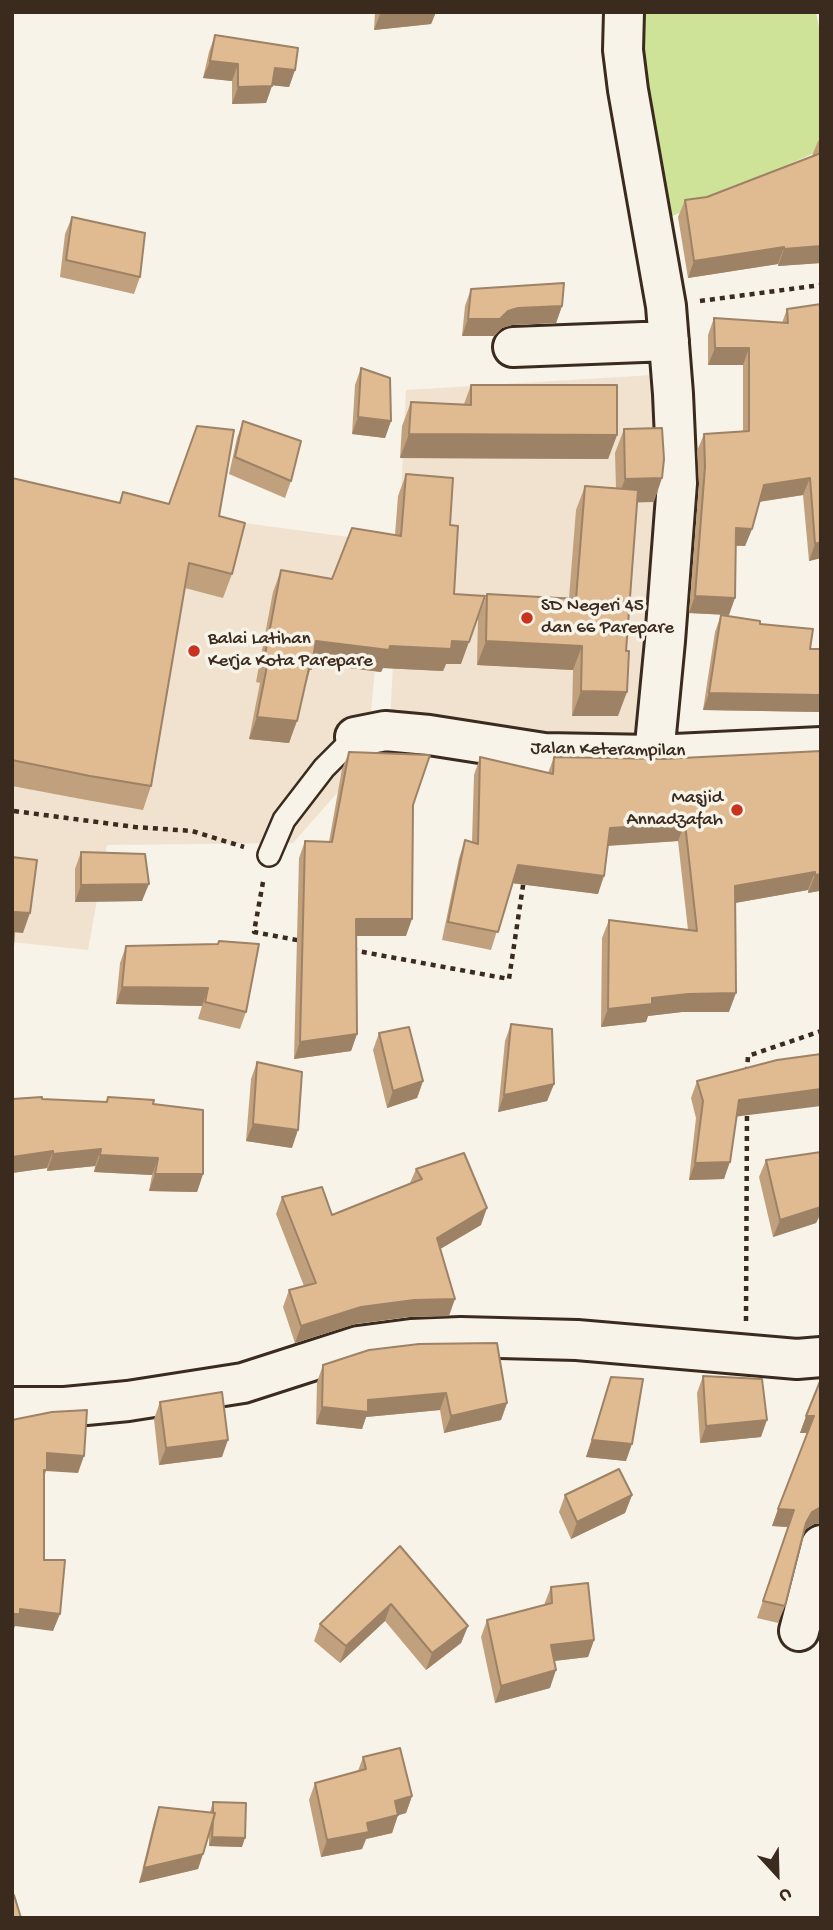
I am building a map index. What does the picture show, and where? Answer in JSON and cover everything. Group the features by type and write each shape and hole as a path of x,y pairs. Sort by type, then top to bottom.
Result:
{"street":[{"path":"624,12 623,50 628,90 667,324 677,483 654,755"},
{"path":"513,347 667,324"},
{"name":"Jalan Keterampilan","path":"355,737 385,731 544,753 654,755 821,747"},
{"path":"12,1407 65,1407 128,1401 243,1383 358,1346 411,1339 461,1337 577,1340 797,1359 821,1357"},
{"path":"799,1631 821,1545"}],"lane":[{"path":"269,855 284,820 324,768 355,737"}],"path":[{"path":"667,324 821,285"},
{"path":"14,811 135,827 192,831 269,855 254,932 307,942"},
{"path":"348,949 509,979 525,872"},
{"path":"747,1083 748,1056 821,1031"},
{"path":"746,1354 747,1096"}],"shaded area":[{"name":"SD Negeri 45 dan 66 Parepare","path":"653,375 666,511 649,738 390,726 406,390"},
{"name":"Balai Latihan Kerja Kota Parepare","path":"12,492 386,542 367,759 293,843 107,845 88,950 12,942"}],"green space":[{"path":"634,12 816,12 821,37 821,150 661,221"}],"building":[{"path":"215,35 298,48 295,70 275,68 272,86 238,87 238,64 210,61"},
{"path":"821,153 821,246 784,247 694,261 685,200 707,197"},
{"path":"72,217 145,233 140,277 66,260"},
{"path":"564,283 562,306 518,308 508,311 500,319 468,319 471,289"},
{"path":"821,304 821,542 815,544 810,478 764,485 752,529 736,528 735,598 695,596 705,467 704,434 749,431 749,348 715,348 714,318 788,323 787,309"},
{"path":"361,368 390,378 391,421 358,417"},
{"path":"471,385 617,385 617,435 409,434 411,402 471,405"},
{"path":"243,421 301,441 291,481 235,457"},
{"path":"197,426 234,430 219,516 245,523 232,574 189,563 151,786 12,760 12,478 120,503 123,492 169,504"},
{"path":"662,428 662,478 625,479 624,429"},
{"path":"406,474 453,478 450,525 458,526 454,594 485,596 469,642 452,641 451,649 390,646 389,650 316,641 297,721 257,717 268,661 264,660 281,570 332,579 352,528 401,536"},
{"path":"585,486 638,490 626,651 629,651 627,692 581,691 582,646 486,641 487,594 576,599"},
{"path":"721,615 760,621 760,624 813,629 810,649 821,649 821,695 709,693"},
{"path":"821,751 821,874 815,875 815,872 735,886 736,993 652,998 652,1004 608,1009 609,920 697,931 685,823 610,828 604,876 518,865 498,932 448,922 465,840 478,844 480,757 553,774 554,757 662,759"},
{"path":"349,752 430,755 413,805 412,919 356,919 357,1034 300,1042 305,841 332,842"},
{"path":"81,852 145,854 149,884 81,885"},
{"path":"12,857 37,860 30,913 15,912 12,964"},
{"path":"219,941 259,944 246,1012 205,1002 208,988 122,987 126,946 218,944"},
{"path":"511,1024 552,1029 554,1084 504,1095"},
{"path":"409,1027 423,1081 393,1091 379,1033"},
{"path":"821,1054 821,1089 739,1100 730,1162 695,1163 703,1101 697,1081 777,1060"},
{"path":"257,1062 302,1072 298,1130 253,1124"},
{"path":"42,1097 107,1102 108,1097 154,1100 153,1104 203,1110 203,1174 155,1174 158,1158 100,1155 101,1149 53,1154 53,1151 12,1157 12,1099"},
{"path":"821,1152 821,1207 780,1220 766,1160"},
{"path":"464,1153 487,1208 437,1238 455,1299 414,1300 361,1307 301,1326 289,1290 316,1283 282,1197 322,1187 332,1215 422,1179 416,1169"},
{"path":"497,1343 507,1403 451,1416 446,1393 368,1400 368,1412 322,1407 323,1365 369,1350 419,1344"},
{"path":"703,1376 762,1379 767,1420 706,1426"},
{"path":"611,1377 643,1379 632,1444 592,1440"},
{"path":"821,1379 821,1507 812,1512 806,1523 785,1606 763,1601 794,1510 778,1509 814,1416 806,1416"},
{"path":"222,1392 228,1440 166,1448 160,1402"},
{"path":"87,1410 84,1456 47,1453 47,1470 44,1470 44,1560 65,1560 60,1614 20,1609 20,1614 12,1614 12,1420 52,1412"},
{"path":"619,1469 632,1495 577,1522 565,1495"},
{"path":"400,1546 468,1626 432,1653 391,1604 346,1646 320,1624"},
{"path":"588,1583 594,1640 551,1645 556,1670 501,1686 487,1620 552,1603 551,1587"},
{"path":"400,1748 412,1796 395,1801 398,1815 367,1823 369,1832 327,1840 315,1783 366,1769 363,1757"},
{"path":"213,1802 246,1803 245,1838 212,1837 215,1813"},
{"path":"159,1807 215,1813 203,1854 144,1868"},
{"path":"14,1895 21,1918 12,1918"}],"place":[{"name":"SD Negeri 45 dan 66 Parepare","path":"527,618"},
{"name":"Balai Latihan Kerja Kota Parepare","path":"194,651"},
{"name":"Masjid Annadzafah","path":"737,810"}]}
